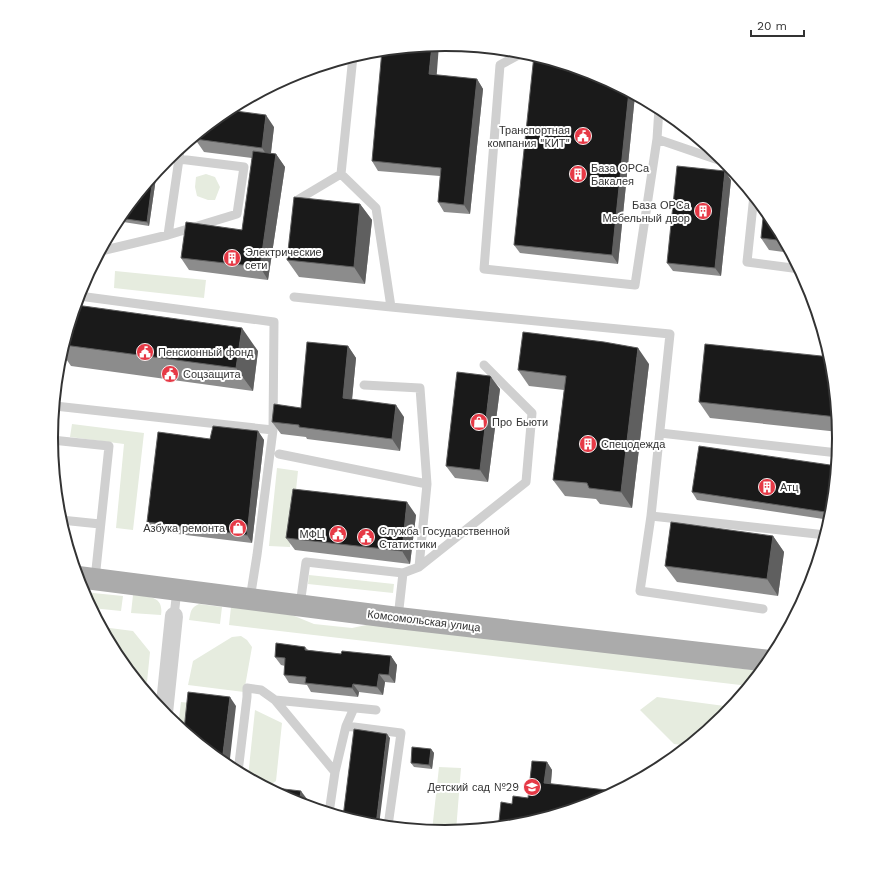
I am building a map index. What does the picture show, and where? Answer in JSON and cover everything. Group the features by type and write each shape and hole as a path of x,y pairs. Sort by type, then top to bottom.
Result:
{"main road":[{"name":"Комсомольская улица","path":"86,578 398,618 762,660"}],"street":[{"path":"165,704 174,616"}],"lane":[{"path":"515,57 500,65 484,268 635,285 657,139 659,115"},
{"path":"340,174 352,62"},
{"path":"657,139 714,159"},
{"path":"107,250 168,235 237,214 244,167 179,159 168,235"},
{"path":"297,214 299,199 340,174"},
{"path":"340,174 376,208 392,307"},
{"path":"753,202 747,262 793,268"},
{"path":"85,297 274,322 272,430 257,555 250,599"},
{"path":"294,297 670,334 651,516 640,591 763,609"},
{"path":"300,605 306,562 403,573 419,567 526,482 532,413 484,365"},
{"path":"364,385 420,388 427,484 419,567"},
{"path":"60,407 272,430"},
{"path":"660,433 832,452"},
{"path":"58,441 109,446 100,524 86,578"},
{"path":"279,454 427,484"},
{"path":"651,516 820,534"},
{"path":"68,521 100,524"},
{"path":"398,618 403,573"},
{"path":"174,616 177,590"},
{"path":"239,765 247,688 261,690 275,700 335,772"},
{"path":"275,700 376,710"},
{"path":"331,807 335,772 346,726 354,708"},
{"path":"346,726 401,733 389,821"}],"shaded area":[{"path":"206,174 215,177 220,187 215,200 208,200 197,196 195,187 196,177"},
{"path":"115,271 206,280 204,298 114,288"},
{"path":"72,424 144,433 133,530 116,528 124,444 70,437"},
{"path":"277,468 298,471 290,547 269,546"},
{"path":"309,575 394,584 393,593 308,584"},
{"path":"91,593 123,596 121,611 98,609"},
{"path":"133,595 154,598 157,600 160,604 161,615 131,613"},
{"path":"199,604 222,607 220,624 189,620 192,609"},
{"path":"231,607 292,615 314,624 352,628 371,624 755,670 743,685 229,625"},
{"path":"108,628 133,631 150,652 147,682 138,674"},
{"path":"241,636 247,640 252,647 244,692 188,685 193,661 232,637"},
{"path":"657,697 724,706 701,729 681,745 674,744 640,710"},
{"path":"181,702 190,703 187,726 179,719"},
{"path":"255,710 282,723 276,781 272,784 249,771"},
{"path":"439,767 461,768 457,825 433,824"}],"building":[{"path":"431,52 429,74 477,79 464,205 438,202 441,168 372,161 381,56"},
{"name":"База ОРСа Бакалея","path":"533,61 594,80 628,97 612,255 514,245"},
{"path":"238,111 266,115 262,148 199,140"},
{"path":"253,151 276,154 260,267 181,258 186,222 242,230"},
{"name":"База ОРСа Мебельный двор","path":"677,166 725,171 715,268 667,263"},
{"path":"152,187 147,222 127,219 138,202"},
{"path":"294,197 360,204 354,267 287,260"},
{"path":"763,217 778,240 761,238"},
{"path":"82,306 242,328 236,368 70,346"},
{"path":"523,332 604,342 638,348 621,492 589,488 587,483 553,480 566,376 518,370"},
{"path":"307,342 348,346 343,398 396,405 392,439 272,422 274,404 301,408"},
{"path":"705,344 823,356 829,387 832,416 699,402"},
{"name":"Про Бьюти","path":"457,372 491,377 480,470 446,466"},
{"path":"213,426 258,431 247,535 147,522 158,432 210,439"},
{"name":"Атц","path":"699,446 832,465 825,512 692,492"},
{"path":"293,489 407,502 402,551 286,538"},
{"path":"671,522 773,536 767,579 665,566"},
{"path":"276,643 305,647 305,650 341,654 342,651 391,656 389,675 379,674 377,687 353,684 352,688 305,683 306,677 284,675 285,658 275,657"},
{"path":"188,692 230,697 223,755 185,724"},
{"path":"354,729 387,734 377,819 344,812"},
{"path":"412,747 431,749 429,765 411,763"},
{"path":"532,761 547,762 544,783 607,790 594,796 546,812 499,821 501,802 512,804 513,796 528,798"},
{"path":"282,789 301,791 300,797"}],"place":[{"name":"Транспортная компания \"КИТ\"","path":"583,136"},
{"name":"База ОРСа Бакалея","path":"578,174"},
{"name":"База ОРСа Мебельный двор","path":"703,211"},
{"name":"Электрические сети","path":"232,258"},
{"name":"Пенсионный фонд","path":"145,352"},
{"name":"Соцзащита","path":"170,374"},
{"name":"Про Бьюти","path":"479,422"},
{"name":"Спецодежда","path":"588,444"},
{"name":"Атц","path":"767,487"},
{"name":"Азбука ремонта","path":"238,528"},
{"name":"МФЦ","path":"338,534"},
{"name":"Служба Государственной Статистики","path":"366,537"},
{"name":"Детский сад №29","path":"532,787"}]}
